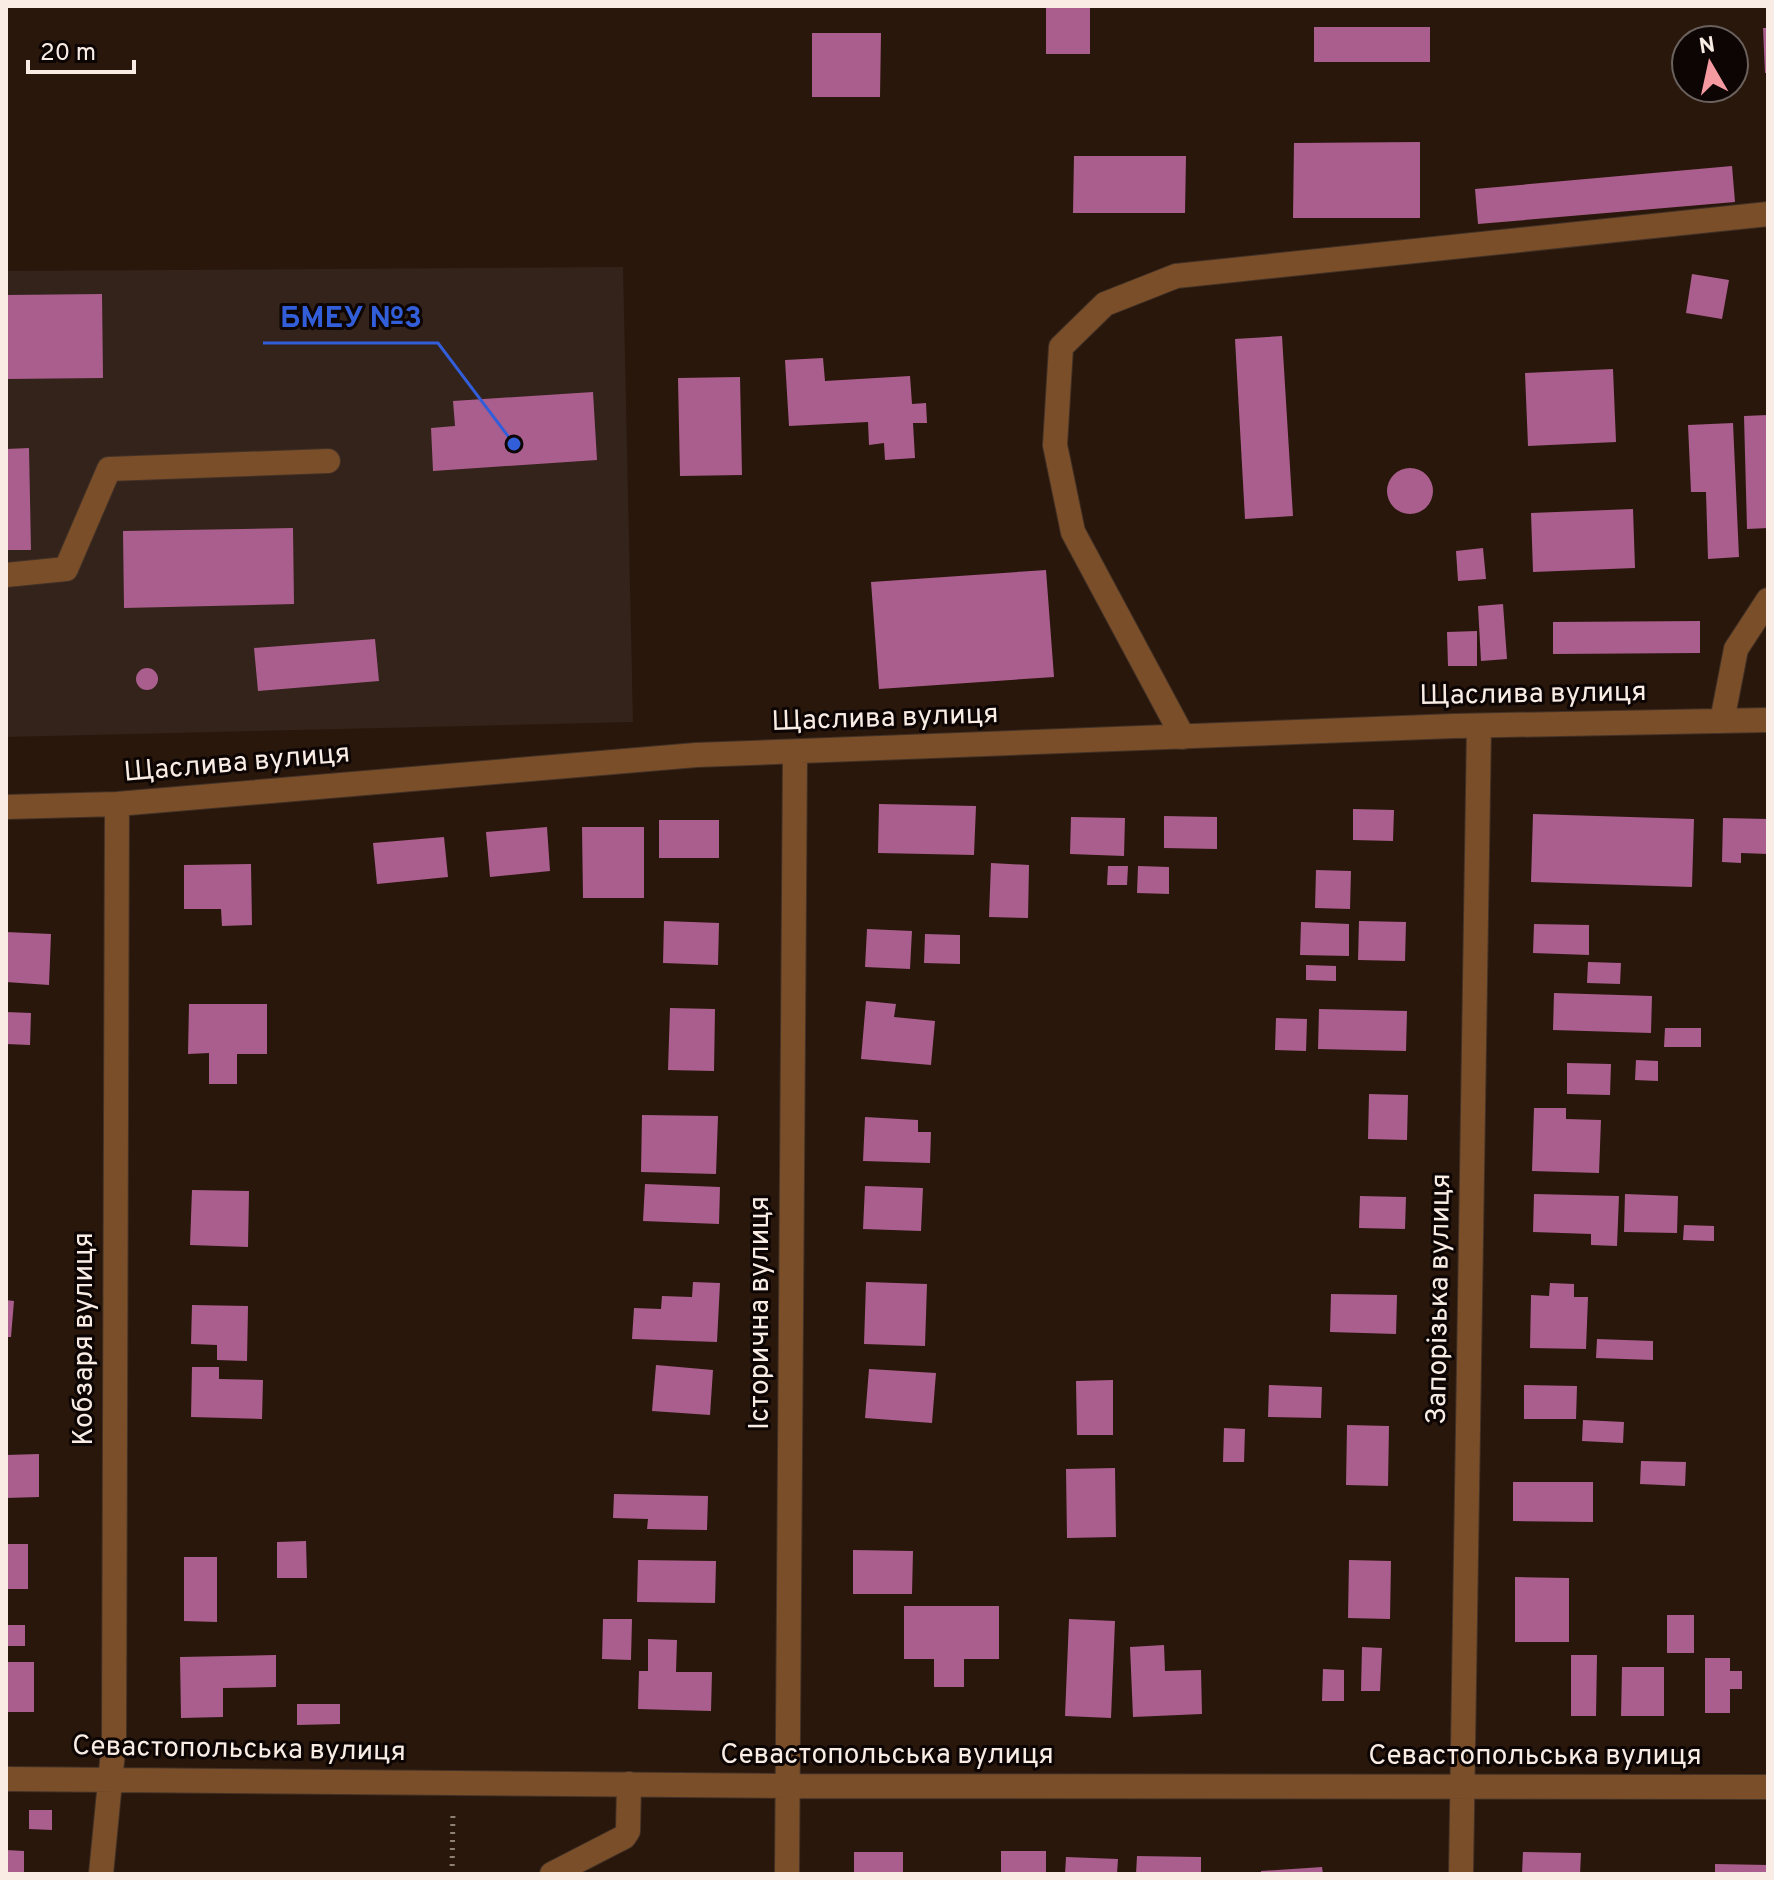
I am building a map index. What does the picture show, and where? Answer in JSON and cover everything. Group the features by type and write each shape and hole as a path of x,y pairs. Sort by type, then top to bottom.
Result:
{"street":[{"path":"1183,737 1073,532 1055,445 1061,347 1105,304 1176,276 1768,214"},
{"path":"6,575 66,569 109,469 328,461"},
{"path":"1722,721 1736,649 1768,600"},
{"name":"Щаслива вулиця","path":"6,807 117,804 696,755 1479,726 1768,720"},
{"name":"Запорізька вулиця","path":"1461,1874 1479,726"},
{"name":"Історична вулиця","path":"787,1874 795,753"},
{"name":"Кобзаря вулиця","path":"101,1874 112,1780 117,804"},
{"name":"Севастопольська вулиця","path":"6,1779 787,1786 1768,1787"},
{"path":"552,1874 624,1837 628,1831 629,1784"}],"path":[{"path":"452,1874 453,1782"}],"shaded area":[{"path":"623,267 633,722 6,737 6,271"}],"building":[{"path":"1046,6 1090,6 1090,54 1046,54"},
{"path":"1314,27 1430,27 1430,62 1314,62"},
{"path":"1763,28 1768,28 1768,73 1765,73"},
{"path":"812,33 881,33 880,97 812,97"},
{"path":"1420,142 1420,218 1293,218 1294,143"},
{"path":"1074,156 1186,156 1185,213 1073,213"},
{"path":"1732,166 1735,202 1478,224 1475,189"},
{"path":"1692,274 1729,280 1722,319 1686,313"},
{"path":"102,294 103,378 6,379 6,295"},
{"path":"1282,336 1293,516 1245,519 1235,339"},
{"path":"823,358 825,381 910,376 912,404 926,403 927,423 913,423 915,458 885,460 884,443 869,445 868,422 789,426 785,360"},
{"path":"1613,369 1616,442 1528,446 1525,373"},
{"path":"740,377 742,475 680,476 678,378"},
{"path":"593,392 597,460 433,471 431,428 455,426 453,401"},
{"path":"1768,415 1768,528 1747,529 1744,416"},
{"path":"1733,423 1739,557 1708,559 1706,492 1691,492 1688,425"},
{"path":"29,448 31,550 6,550 6,449"},
{"path":"1410,468 1426,475 1433,491 1426,507 1410,514 1394,507 1387,491 1394,475"},
{"path":"1633,509 1635,568 1533,572 1531,513"},
{"path":"293,528 294,604 124,608 123,531"},
{"path":"1483,548 1486,579 1458,581 1456,551"},
{"path":"1046,570 1054,677 879,689 871,582"},
{"path":"1503,604 1507,659 1481,661 1478,606"},
{"path":"1700,621 1700,653 1553,654 1553,622"},
{"path":"1477,631 1477,666 1448,666 1447,632"},
{"path":"375,639 379,681 258,691 254,648"},
{"path":"143,668 151,668 158,679 151,690 143,690 136,683 136,675"},
{"path":"879,804 976,806 974,855 878,853"},
{"path":"1353,809 1394,810 1393,841 1353,840"},
{"path":"1533,814 1694,819 1692,887 1531,882"},
{"path":"1164,816 1217,817 1217,849 1164,848"},
{"path":"1071,817 1125,818 1124,856 1070,854"},
{"path":"1723,818 1768,819 1768,854 1741,853 1741,863 1722,862"},
{"path":"659,820 719,820 719,858 659,858"},
{"path":"547,827 550,871 490,877 486,832"},
{"path":"582,827 644,827 644,898 583,898"},
{"path":"444,837 448,877 377,884 373,843"},
{"path":"991,863 1029,865 1028,918 989,917"},
{"path":"251,864 252,925 222,926 221,909 184,909 184,865"},
{"path":"1108,866 1128,866 1127,885 1107,885"},
{"path":"1138,866 1169,867 1169,894 1137,893"},
{"path":"1316,870 1351,871 1350,909 1315,908"},
{"path":"664,921 719,923 718,965 663,963"},
{"path":"1359,921 1406,922 1405,961 1358,960"},
{"path":"1301,922 1349,924 1349,956 1300,955"},
{"path":"1534,924 1589,925 1589,955 1533,953"},
{"path":"867,929 912,931 910,969 865,967"},
{"path":"6,932 51,934 49,985 6,982"},
{"path":"925,934 960,935 960,964 924,963"},
{"path":"1588,962 1621,963 1620,984 1587,983"},
{"path":"1306,965 1336,966 1336,981 1306,980"},
{"path":"1554,993 1652,996 1651,1033 1553,1030"},
{"path":"866,1001 896,1004 894,1017 935,1021 931,1065 861,1059"},
{"path":"189,1004 267,1004 267,1054 237,1054 237,1084 209,1084 209,1053 188,1054"},
{"path":"670,1008 715,1009 714,1071 668,1070"},
{"path":"1319,1009 1407,1011 1406,1051 1318,1049"},
{"path":"6,1012 31,1013 30,1045 6,1044"},
{"path":"1276,1018 1307,1019 1306,1051 1275,1050"},
{"path":"1665,1028 1701,1028 1701,1047 1664,1047"},
{"path":"1636,1060 1658,1061 1658,1081 1635,1080"},
{"path":"1567,1063 1611,1064 1610,1095 1567,1094"},
{"path":"1369,1094 1408,1095 1407,1140 1368,1139"},
{"path":"1534,1108 1566,1108 1566,1119 1601,1120 1599,1173 1532,1171"},
{"path":"642,1115 718,1116 716,1174 641,1172"},
{"path":"865,1117 918,1120 918,1132 931,1132 930,1163 863,1161"},
{"path":"645,1184 720,1187 719,1224 643,1221"},
{"path":"865,1186 923,1188 921,1231 863,1229"},
{"path":"192,1190 249,1191 248,1247 190,1245"},
{"path":"1534,1194 1619,1196 1617,1246 1591,1245 1591,1234 1533,1232"},
{"path":"1625,1194 1678,1196 1677,1233 1624,1232"},
{"path":"1360,1196 1406,1197 1405,1229 1359,1228"},
{"path":"1684,1225 1714,1226 1714,1241 1683,1240"},
{"path":"693,1282 720,1283 717,1342 632,1339 634,1308 661,1309 662,1296 692,1297"},
{"path":"866,1282 927,1284 925,1346 864,1344"},
{"path":"1550,1283 1574,1284 1574,1297 1588,1297 1586,1349 1530,1348 1531,1295 1549,1296"},
{"path":"1331,1294 1397,1295 1396,1334 1330,1332"},
{"path":"6,1300 14,1301 11,1337 6,1337"},
{"path":"192,1305 248,1306 247,1361 217,1360 217,1345 191,1344"},
{"path":"1597,1339 1653,1341 1653,1360 1596,1358"},
{"path":"656,1365 713,1370 710,1415 652,1411"},
{"path":"192,1367 219,1367 219,1379 263,1380 262,1419 191,1417"},
{"path":"869,1369 936,1373 932,1423 865,1418"},
{"path":"1113,1380 1113,1435 1077,1435 1076,1381"},
{"path":"1269,1385 1322,1387 1321,1418 1268,1417"},
{"path":"1524,1385 1577,1386 1576,1419 1524,1419"},
{"path":"1583,1420 1624,1422 1623,1443 1582,1441"},
{"path":"1347,1425 1389,1426 1388,1486 1346,1485"},
{"path":"1224,1428 1245,1429 1244,1462 1223,1462"},
{"path":"39,1454 39,1497 6,1498 6,1455"},
{"path":"1641,1461 1686,1462 1685,1486 1640,1484"},
{"path":"1115,1468 1116,1537 1067,1538 1066,1469"},
{"path":"1513,1482 1593,1482 1593,1522 1513,1521"},
{"path":"614,1494 708,1496 707,1530 647,1529 648,1519 613,1518"},
{"path":"306,1541 307,1578 277,1578 277,1542"},
{"path":"6,1544 28,1544 28,1589 6,1589"},
{"path":"853,1550 913,1551 912,1594 853,1594"},
{"path":"184,1557 217,1557 217,1622 184,1621"},
{"path":"638,1560 716,1561 715,1603 637,1602"},
{"path":"1349,1560 1391,1561 1390,1619 1348,1618"},
{"path":"1515,1577 1569,1578 1569,1642 1515,1642"},
{"path":"904,1606 999,1606 999,1659 964,1659 964,1687 934,1687 934,1659 904,1659"},
{"path":"1667,1615 1694,1615 1694,1653 1667,1653"},
{"path":"603,1619 632,1619 631,1660 602,1659"},
{"path":"1069,1619 1115,1621 1111,1718 1065,1716"},
{"path":"6,1625 25,1625 25,1646 6,1646"},
{"path":"648,1639 677,1640 676,1672 712,1672 711,1711 638,1709 639,1671 648,1671"},
{"path":"1164,1645 1165,1671 1201,1670 1202,1714 1133,1717 1130,1647"},
{"path":"1362,1647 1382,1648 1380,1691 1361,1691"},
{"path":"276,1655 276,1687 223,1688 223,1717 181,1718 180,1657"},
{"path":"1571,1655 1597,1655 1596,1716 1571,1716"},
{"path":"1705,1658 1730,1658 1730,1671 1742,1671 1742,1689 1730,1689 1730,1713 1705,1713"},
{"path":"6,1662 34,1662 34,1712 6,1712"},
{"path":"1622,1667 1664,1667 1664,1716 1621,1716"},
{"path":"1323,1669 1344,1670 1344,1701 1322,1701"},
{"path":"297,1704 340,1704 340,1724 297,1725"},
{"path":"29,1810 52,1810 52,1830 29,1829"},
{"path":"6,1850 24,1851 24,1874 6,1874"},
{"path":"1001,1851 1046,1851 1046,1874 1001,1874"},
{"path":"854,1852 903,1852 903,1874 854,1874"},
{"path":"1523,1852 1581,1853 1580,1874 1522,1874"},
{"path":"1137,1856 1201,1857 1201,1874 1136,1874"},
{"path":"1066,1857 1118,1859 1117,1874 1065,1874"},
{"path":"1715,1864 1768,1865 1768,1874 1715,1874"},
{"path":"1322,1867 1323,1874 1261,1874 1261,1871"}],"place":[{"name":"БМЕУ №3","path":"514,444"}]}
